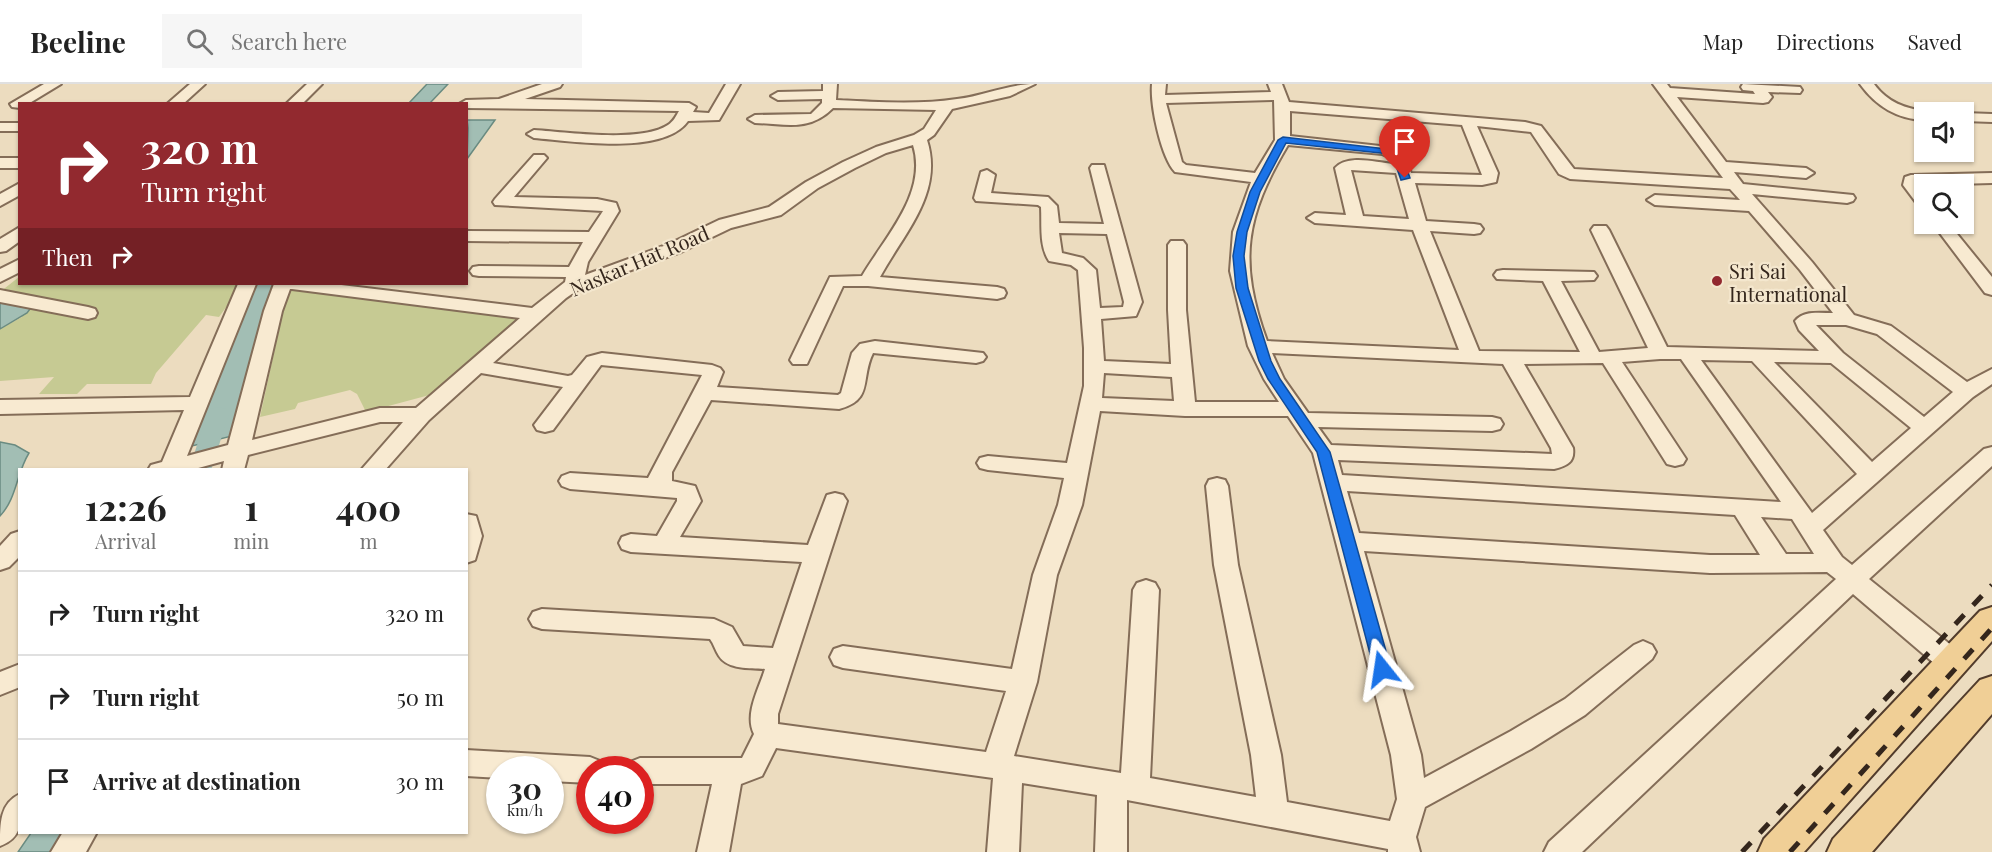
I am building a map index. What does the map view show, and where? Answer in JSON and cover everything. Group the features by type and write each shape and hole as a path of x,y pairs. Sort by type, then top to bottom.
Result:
{"main road":[{"path":"1778,852 1992,620"},
{"path":"1847,852 1991,692"}],"street":[{"path":"22,102 54,84"},
{"path":"176,102 198,84"},
{"path":"295,102 315,84"},
{"path":"501,103 555,84"},
{"path":"683,116 714,117 732,84"},
{"path":"778,96 829,94 885,106 948,104 988,99 1028,84"},
{"path":"1702,84 1795,90"},
{"path":"1867,84 1897,111 1914,115"},
{"path":"1667,94 1763,99 1767,88"},
{"path":"1260,178 1181,169 1175,163 1159,92 1279,96 1468,123 1532,127 1536,129 1565,171 1570,174 1737,186 1847,198"},
{"path":"755,119 809,120 816,117 829,94"},
{"path":"1667,94 1767,112"},
{"path":"1667,94 1721,166 1806,266 1847,319"},
{"path":"835,501 764,714 764,726 768,734 1124,786 1273,813 1402,845 1412,799 1406,755 1333,482 1324,452 1274,379 1258,346 1242,288 1239,256 1242,232 1260,178 1283,140 1279,96"},
{"path":"0,104 18,104"},
{"path":"468,104 688,107 672,129 640,137 534,134"},
{"name":"Naskar Hat Road","path":"374,468 421,415 574,278 675,248 725,224 775,211 812,185 849,165 881,150 919,138 935,124 948,104"},
{"path":"1974,117 1992,118"},
{"path":"1356,220 1343,168 1345,165 1404,173 1490,179 1490,173 1468,123"},
{"path":"0,127 18,127"},
{"path":"868,281 923,184 925,150 919,138"},
{"path":"1283,140 1392,152 1398,155 1419,224 1471,356"},
{"path":"479,271 574,278 594,237 611,211 606,204 501,202 539,158"},
{"path":"0,163 18,163"},
{"path":"1721,166 1806,173"},
{"path":"1092,314 1120,314 1129,312 1132,308 1123,263 1098,168"},
{"path":"987,175 982,198 1042,200 1049,206 1052,250 1055,257 1084,264 1123,263"},
{"path":"0,180 18,180"},
{"path":"0,201 18,189"},
{"path":"1655,200 1753,206"},
{"path":"1315,218 1474,228"},
{"path":"1050,228 1114,229"},
{"path":"1600,231 1660,353"},
{"path":"0,247 18,234"},
{"path":"1949,234 1992,289"},
{"path":"468,236 594,237"},
{"path":"1178,246 1176,286 1185,409"},
{"path":"0,258 18,258"},
{"path":"1003,852 1002,767 1023,682 1037,606 1045,575 1070,505 1091,404 1094,366 1092,314 1087,270 1084,264"},
{"path":"0,277 18,265"},
{"path":"1503,274 1588,276"},
{"path":"1549,275 1601,357 1675,459"},
{"path":"800,360 836,281 868,281 997,294"},
{"path":"172,467 247,285"},
{"path":"232,457 273,310 283,285"},
{"path":"300,285 536,314"},
{"path":"0,296 88,313"},
{"path":"1924,428 1836,357 1806,326 1805,321 1847,319 1884,330 1966,392"},
{"path":"1258,346 1510,358 1601,357 1660,353 1836,357"},
{"path":"704,393 839,402 850,396 862,353 867,348 976,357"},
{"path":"1686,354 1843,572 1952,662"},
{"path":"1757,354 1870,474"},
{"path":"1324,452 1554,462 1563,457 1562,448 1510,358"},
{"path":"545,425 594,361 616,359 713,372 712,378 661,472 659,481 664,488"},
{"path":"476,366 568,382 579,380"},
{"path":"1094,366 1182,371"},
{"path":"1333,482 1742,507 1804,520 1870,474 1966,392 1992,375"},
{"path":"0,407 134,403 198,404"},
{"path":"1091,404 1492,424"},
{"path":"172,467 232,457 380,415 421,415"},
{"path":"1560,852 1843,572 1992,454"},
{"path":"988,463 1077,472"},
{"path":"570,481 664,488 687,492 689,501 664,545"},
{"path":"1217,486 1226,565 1266,755 1273,813"},
{"path":"1742,507 1779,564"},
{"path":"468,522 470,536 468,545"},
{"path":"1347,541 1698,563 1779,564 1843,572"},
{"path":"0,561 18,542"},
{"path":"630,543 817,554"},
{"path":"1111,852 1124,786 1146,590"},
{"path":"542,619 714,630 723,633 730,652 739,657 782,659"},
{"path":"1412,799 1521,740 1575,707 1643,652"},
{"path":"843,657 1023,682"},
{"path":"0,684 18,676"},
{"path":"654,771 744,771 752,767 768,734"},
{"path":"468,763 576,769"},
{"path":"713,852 729,771"},
{"path":"0,832 18,810"},
{"path":"67,852 80,834"}],"green space":[{"path":"18,278 18,285 242,285 219,317 206,315 156,373 151,384 87,384 77,394 39,394 54,377 0,381 0,329 22,317 0,292"},
{"path":"288,288 525,317 437,393 366,412 357,394 350,390 298,403 295,409 260,417"}],"water":[{"path":"427,84 448,84 431,102 410,102"},
{"path":"468,120 495,120 468,158"},
{"path":"250,285 276,285 232,436 192,446"},
{"path":"0,299 33,305 27,313 0,329"},
{"path":"0,442 15,445 29,453 22,468 18,468 18,478 10,502 0,516"},
{"path":"30,834 75,834 61,852 18,852"}],"waterway":[{"path":"201,468 218,414"}],"railway":[{"path":"1742,852 1992,585"},
{"path":"1790,852 1992,628"}],"place":[{"name":"Sri Sai International","path":"1717,281"}],"route":[{"path":"1382,669 1324,452 1274,379 1258,346 1242,288 1239,256 1247,213 1260,178 1283,140 1392,152 1398,155 1405,178"}]}
